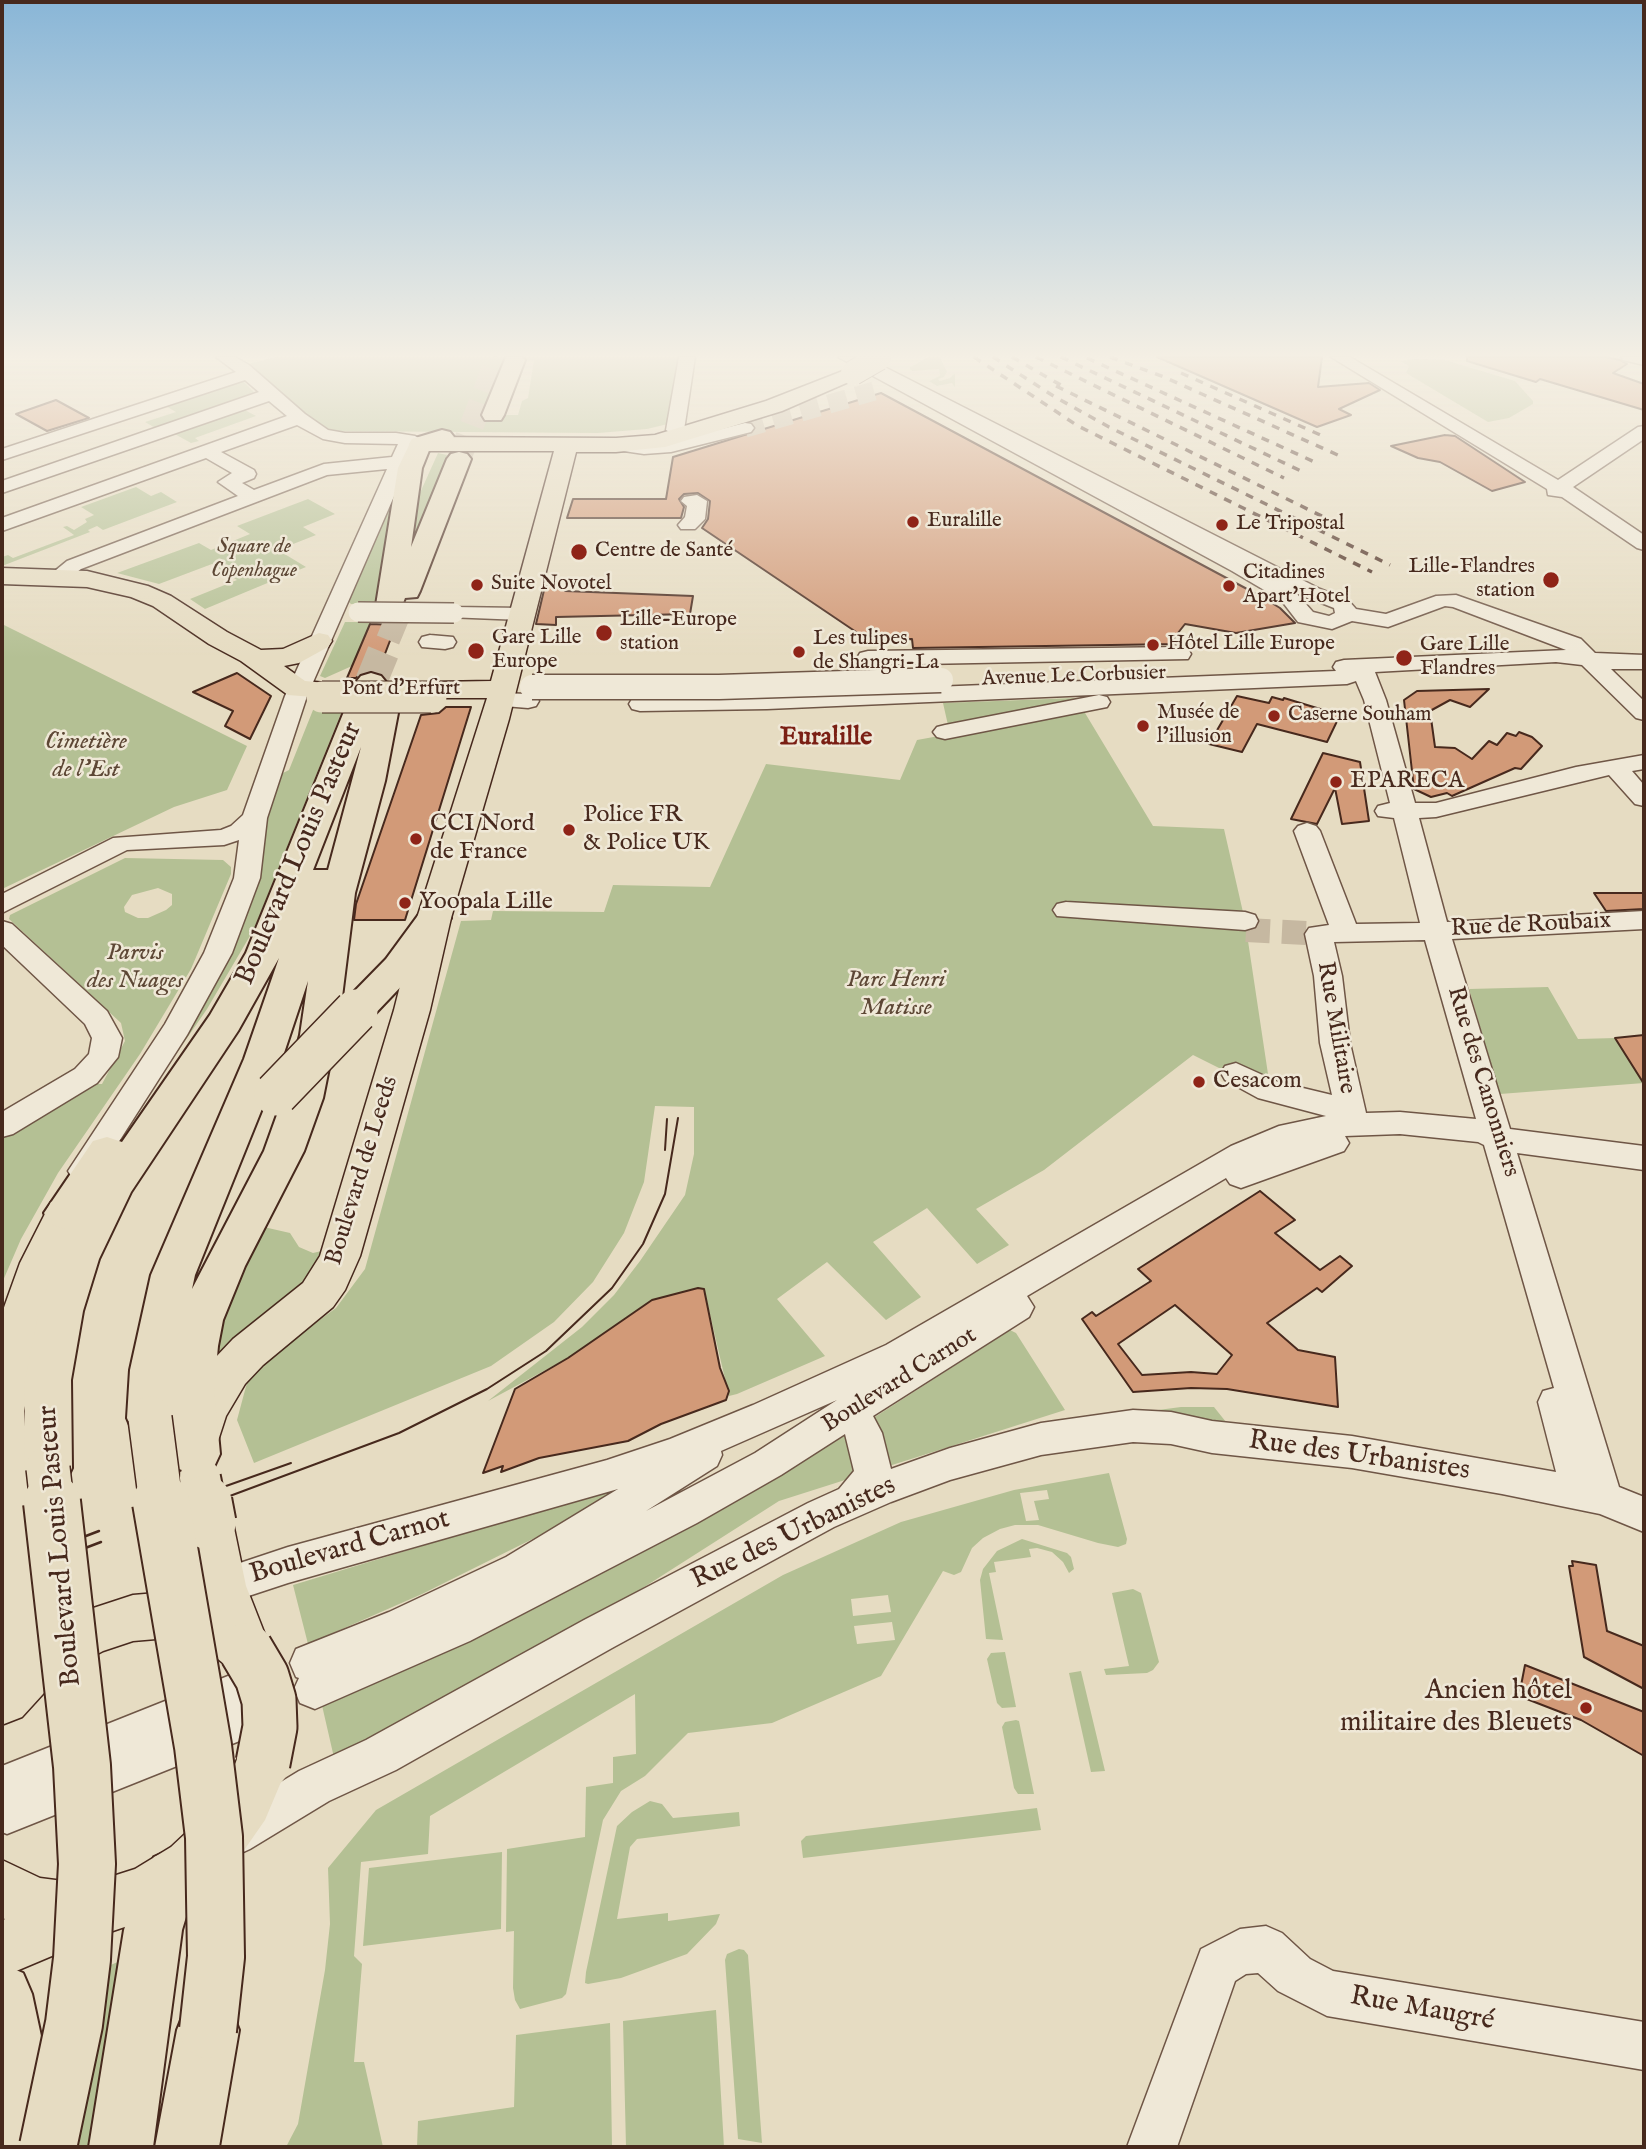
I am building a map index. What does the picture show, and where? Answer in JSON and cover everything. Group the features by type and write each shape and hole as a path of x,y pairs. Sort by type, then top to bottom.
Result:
{"highway":[{"path":"417,619 400,536 422,457"},
{"path":"417,619 468,459"},
{"path":"202,1485 191,1390 198,1333 223,1266 284,1151 303,1098 319,1035 338,893 369,781 383,692"},
{"name":"Boulevard Louis Pasteur","path":"48,2147 74,2024 82,1959 87,1864 82,1766 48,1468 48,1380 61,1311 85,1242 126,1166 201,1058 246,987 280,917 311,837 383,692"},
{"name":"Boulevard Louis Pasteur","path":"187,2147 208,2030 216,1957 217,1897 214,1837 203,1746 155,1465 150,1394 173,1275 282,1007 318,886 383,692"},
{"path":"65,1213 211,1014 246,955 279,886 311,837"},
{"path":"159,1337 175,1291 213,1207 276,1094 303,1063 399,967 434,918"},
{"path":"121,2147 153,1930 163,1896 190,1865"},
{"path":"2,1994 10,2036 13,2077 2,2141"}],"main road":[{"name":"Boulevard de Leeds","path":"241,1688 202,1485 198,1434 205,1412 230,1371 258,1344 310,1302 325,1286 336,1265 412,1010 434,918 516,694 522,614 563,457"},
{"path":"2,576 99,581 139,591 169,605 310,693"},
{"path":"218,638 244,664 284,692 310,693"},
{"path":"254,657 289,657 319,641"},
{"name":"Pont d'Erfurt","path":"310,693 516,694"},
{"name":"Boulevard Louis Pasteur","path":"5,1686 14,1622 2,1412 7,1375 22,1315 65,1213"},
{"path":"2,1949 97,1908 136,1897 190,1865 235,1819 256,1782 268,1745 270,1717 265,1684 241,1688 223,1630 201,1621 169,1615 133,1618 103,1626 70,1642 5,1686"},
{"path":"3,1889 24,1901 47,1908 97,1908"}],"street":[{"path":"2,487 88,457"},
{"path":"2,526 198,457"},
{"path":"26,517 71,507 207,457"},
{"path":"217,457 247,474 227,482 254,498"},
{"name":"Boulevard Louis Pasteur","path":"65,1213 87,1165 167,1044 205,979 239,903 249,870 254,818 310,693 319,641 398,462 405,457"},
{"path":"1036,457 1250,573 1288,596 1306,618 1332,623 1342,620 1346,614 1388,621 1443,600 1451,600 1570,643 1644,713"},
{"path":"1505,457 1612,521 1644,544"},
{"path":"1558,489 1605,457"},
{"path":"55,579 74,565 324,470 398,462"},
{"path":"680,500 697,501 695,519 688,525"},
{"path":"1612,521 1634,516"},
{"path":"331,612 358,612 417,619 454,613 522,614"},
{"path":"869,658 1180,654"},
{"name":"Avenue Le Corbusier","path":"944,688 1140,687 1556,655 1644,663"},
{"name":"Avenue Le Corbusier","path":"516,694 709,704 944,688 1349,670"},
{"name":"Rue des Canonniers","path":"1349,670 1395,811 1427,931 1592,1496"},
{"path":"945,732 1081,707 1125,695 1140,687"},
{"path":"1395,811 1436,810 1576,774 1644,762"},
{"path":"1616,768 1644,799"},
{"path":"2,905 122,843 225,837 240,831 254,818"},
{"name":"Rue Militaire","path":"1307,831 1335,1043 1352,1117"},
{"path":"71,871 130,848 251,849"},
{"path":"1066,910 1240,924"},
{"name":"Rue de Roubaix","path":"1322,930 1427,931 1644,920"},
{"path":"2,930 97,1018 107,1038 103,1057 86,1076 55,1097 2,1126"},
{"path":"1236,1073 1269,1090 1352,1117"},
{"name":"Boulevard Carnot","path":"133,1618 222,1586 607,1476 678,1452 766,1416 898,1355 1242,1154 1309,1129 1352,1117 1489,1142"},
{"name":"Boulevard Carnot","path":"766,1416 520,1570 403,1625 312,1676 456,1628 593,1559 768,1464 1039,1293 1257,1168 1317,1147 1354,1140 1489,1142 1644,1158"},
{"path":"842,1416 864,1433 873,1471 870,1484 853,1500"},
{"name":"Rue des Urbanistes","path":"190,1865 314,1786 381,1755 723,1566 853,1500 950,1464 1011,1447 1107,1428 1147,1425 1212,1437 1352,1452 1592,1496 1644,1515"},
{"path":"5,1799 133,1749 241,1688"},
{"name":"Rue Maugré","path":"1152,2147 1217,1965 1240,1952 1266,1949 1294,1975 1327,1993 1644,2046"}],"green space":[{"path":"408,457 384,605 351,604 346,599"},
{"path":"436,457 446,457 396,598 415,504"},
{"path":"136,487 151,496 161,492 177,502 103,530 97,526 88,530 90,532 2,566 2,557 8,555 13,558 74,535 63,527 74,530 87,522 85,519 94,515 81,507"},
{"name":"Square de Copenhague","path":"308,499 335,514 303,527 316,535 278,550 306,567 205,609 190,599 237,580 212,564 159,584 117,573 199,543 211,550 250,534 237,526"},
{"path":"345,622 371,622 352,666 325,678 320,676"},
{"name":"Cimetière de l'Est","path":"2,624 247,746 227,790 174,807 2,889"},
{"name":"Parc Henri Matisse","path":"1076,698 1153,826 1224,829 1245,921 1268,1074 1227,1072 1193,1055 1044,1170 976,1209 1009,1245 977,1264 927,1208 873,1242 921,1297 886,1320 827,1262 777,1299 825,1356 737,1394 729,1396 705,1293 697,1288 652,1300 568,1358 488,1401 582,1327 614,1295 685,1195 694,1154 694,1107 655,1106 644,1182 624,1233 593,1282 554,1322 491,1366 254,1463 237,1420 248,1379 289,1342 336,1308 365,1269 461,921 491,920 493,911 604,912 613,885 710,887 766,764 900,780 917,740 950,734 943,703"},
{"path":"315,705 344,706 254,929 207,1009 172,1060 165,1059 273,778 289,770"},
{"name":"Parvis des Nuages","path":"125,858 223,860 231,867 231,874 191,969 140,1054 58,1173 21,1239 2,1283 2,1137 97,1084 102,1084 125,1041 121,1023 9,919 10,915","holes":["158,888 172,894 172,905 148,918 138,918 125,912 124,907 132,895"]},
{"path":"1548,987 1578,1039 1616,1038 1644,1083 1500,1094 1469,989"},
{"path":"255,1225 290,1233 299,1247 313,1253 330,1249 318,1276 206,1382 209,1345"},
{"path":"1010,1330 1016,1333 1065,1410 779,1501 605,1612 335,1762 321,1701 788,1467 878,1415"},
{"path":"1181,1407 1214,1407 1234,1432 1143,1412"},
{"path":"1109,1473 1127,1539 1126,1544 1118,1547 1098,1543 1038,1525 1015,1525 1000,1529 972,1548 961,1572 954,1575 943,1571 881,1676 772,1723 688,1733 645,1776 621,1791 603,1820 566,1994 562,1998 520,2009 515,2000 514,1931 506,1932 507,1849 585,1837 586,1787 613,1783 613,1757 636,1754 635,1694 430,1816 428,1854 361,1862 354,1956 362,1964 354,2062 364,2062 383,2147 286,2147 298,2124 325,1970 330,1924 328,1868 376,1810 783,1575 901,1522 1014,1490","holes":["1047,1490 1049,1499 1034,1501 1039,1520 1026,1521 1020,1493","888,1595 891,1612 853,1616 851,1599","892,1622 895,1640 857,1644 854,1626"]},
{"path":"607,1490 627,1492 422,1594 308,1644 293,1585"},
{"path":"1022,1539 1067,1553 1074,1569 1069,1573 1063,1562 1052,1552 1037,1548 1029,1549 1031,1557 994,1562 996,1572 989,1573 1003,1640 986,1639 980,1580 983,1569 997,1551"},
{"path":"1133,1589 1141,1593 1159,1662 1147,1673 1106,1675 1104,1669 1129,1666 1112,1593"},
{"path":"1005,1652 1016,1707 1002,1708 997,1703 987,1659 991,1653"},
{"path":"1081,1671 1105,1771 1091,1772 1069,1673"},
{"path":"1019,1721 1034,1794 1018,1794 1014,1788 1002,1727 1005,1722"},
{"path":"650,1801 662,1804 673,1818 739,1812 740,1826 637,1839 630,1847 617,1919 668,1913 668,1921 720,1914 716,1924 687,1954 621,1978 585,1983 617,1826 632,1812"},
{"path":"1037,1808 1041,1830 803,1858 801,1841 806,1836"},
{"path":"502,1852 501,1929 363,1946 369,1868"},
{"path":"739,1949 748,1955 762,2143 738,2139 725,1960 727,1954"},
{"path":"127,1958 95,2147 65,2147 99,1970"},
{"path":"716,2010 724,2147 626,2147 623,2021"},
{"path":"610,2023 612,2147 417,2147 418,2121 514,2107 516,2035"}],"building":[{"name":"Euralille","path":"673,457 1001,457 1262,597 1280,608 1295,623 1236,633 1185,624 1174,638 1177,644 913,648 912,639 868,640 702,528 708,519 710,501 698,493 684,494 679,499 684,507 681,518 567,518 573,499 666,499"},
{"path":"1487,457 1525,482 1492,491 1440,462 1418,458"},
{"path":"545,586 565,587 565,591 693,596 690,614 556,617 556,625 536,624"},
{"path":"370,624 396,625 378,672 370,670 360,673 356,678 347,678"},
{"path":"237,673 271,696 250,739 225,726 233,711 193,692"},
{"path":"1489,689 1470,707 1450,700 1430,711 1435,747 1455,748 1472,759 1489,741 1497,745 1507,733 1516,736 1519,732 1532,737 1542,746 1521,769 1515,768 1452,796 1447,793 1431,797 1414,789 1404,700 1417,691"},
{"path":"1237,696 1269,703 1272,697 1284,698 1340,715 1327,742 1257,724 1242,752 1209,744"},
{"path":"446,707 471,707 405,920 354,920 356,904 421,715 439,713"},
{"name":"EPARECA","path":"1323,753 1360,762 1369,821 1342,824 1335,788 1317,824 1291,819"},
{"path":"1594,893 1644,893 1644,909 1606,911"},
{"path":"1644,1035 1644,1084 1615,1038"},
{"path":"1260,1191 1295,1220 1275,1233 1320,1270 1340,1256 1352,1266 1322,1292 1317,1288 1267,1323 1298,1350 1335,1357 1338,1407 1227,1389 1191,1388 1133,1392 1082,1319 1092,1312 1096,1316 1151,1281 1138,1269","holes":["1175,1305 1232,1355 1217,1374 1191,1372 1142,1375 1118,1344"]},
{"path":"698,1288 704,1289 720,1368 729,1391 726,1400 661,1424 628,1441 539,1458 501,1472 503,1466 483,1473 515,1389 568,1358 652,1300"},
{"name":"Ancien hôtel militaire des Bleuets","path":"1572,1561 1596,1565 1607,1631 1644,1646 1644,1689 1584,1657 1569,1566 1573,1566"},
{"name":"Ancien hôtel militaire des Bleuets","path":"1525,1665 1644,1712 1644,1756 1581,1720 1519,1696"}],"tunnel":[{"path":"388,640 402,606"},
{"path":"371,682 389,638"},
{"path":"1246,930 1307,933"}],"tram line":[{"path":"211,1503 399,1433 487,1389 546,1351 612,1288 643,1244 665,1194 678,1118"},
{"path":"665,1150 667,1119"},
{"path":"182,1502 178,1503 291,1463"},
{"path":"182,1514 215,1502"},
{"path":"78,1539 99,1531"},
{"path":"80,1550 101,1542"}],"railway":[{"path":"1141,457 1372,572"},
{"path":"1171,457 1390,565"},
{"path":"1202,457 1336,523"},
{"path":"1242,457 1284,478"},
{"path":"1272,457 1301,471"},
{"path":"1304,457 1319,464"}],"place":[{"name":"Euralille","path":"913,522"},
{"name":"Le Tripostal","path":"1222,525"},
{"name":"Centre de Santé","path":"579,552"},
{"name":"Lille-Flandres station","path":"1551,580"},
{"name":"Suite Novotel","path":"477,585"},
{"name":"Citadines Apart'Hotel","path":"1229,586"},
{"name":"Lille-Europe station","path":"604,633"},
{"name":"Hôtel Lille Europe","path":"1153,645"},
{"name":"Gare Lille Europe","path":"476,651"},
{"name":"Les tulipes de Shangri-La","path":"799,652"},
{"name":"Gare Lille Flandres","path":"1404,658"},
{"name":"Caserne Souham","path":"1274,716"},
{"name":"Musée de l’illusion","path":"1143,726"},
{"name":"EPARECA","path":"1336,782"},
{"name":"Police FR & Police UK","path":"569,830"},
{"name":"CCI Nord de France","path":"416,839"},
{"name":"Yoopala Lille","path":"405,903"},
{"name":"Cesacom","path":"1199,1082"},
{"name":"Ancien hôtel militaire des Bleuets","path":"1586,1708"}],"district":[{"name":"Euralille","path":"826,739"}]}
